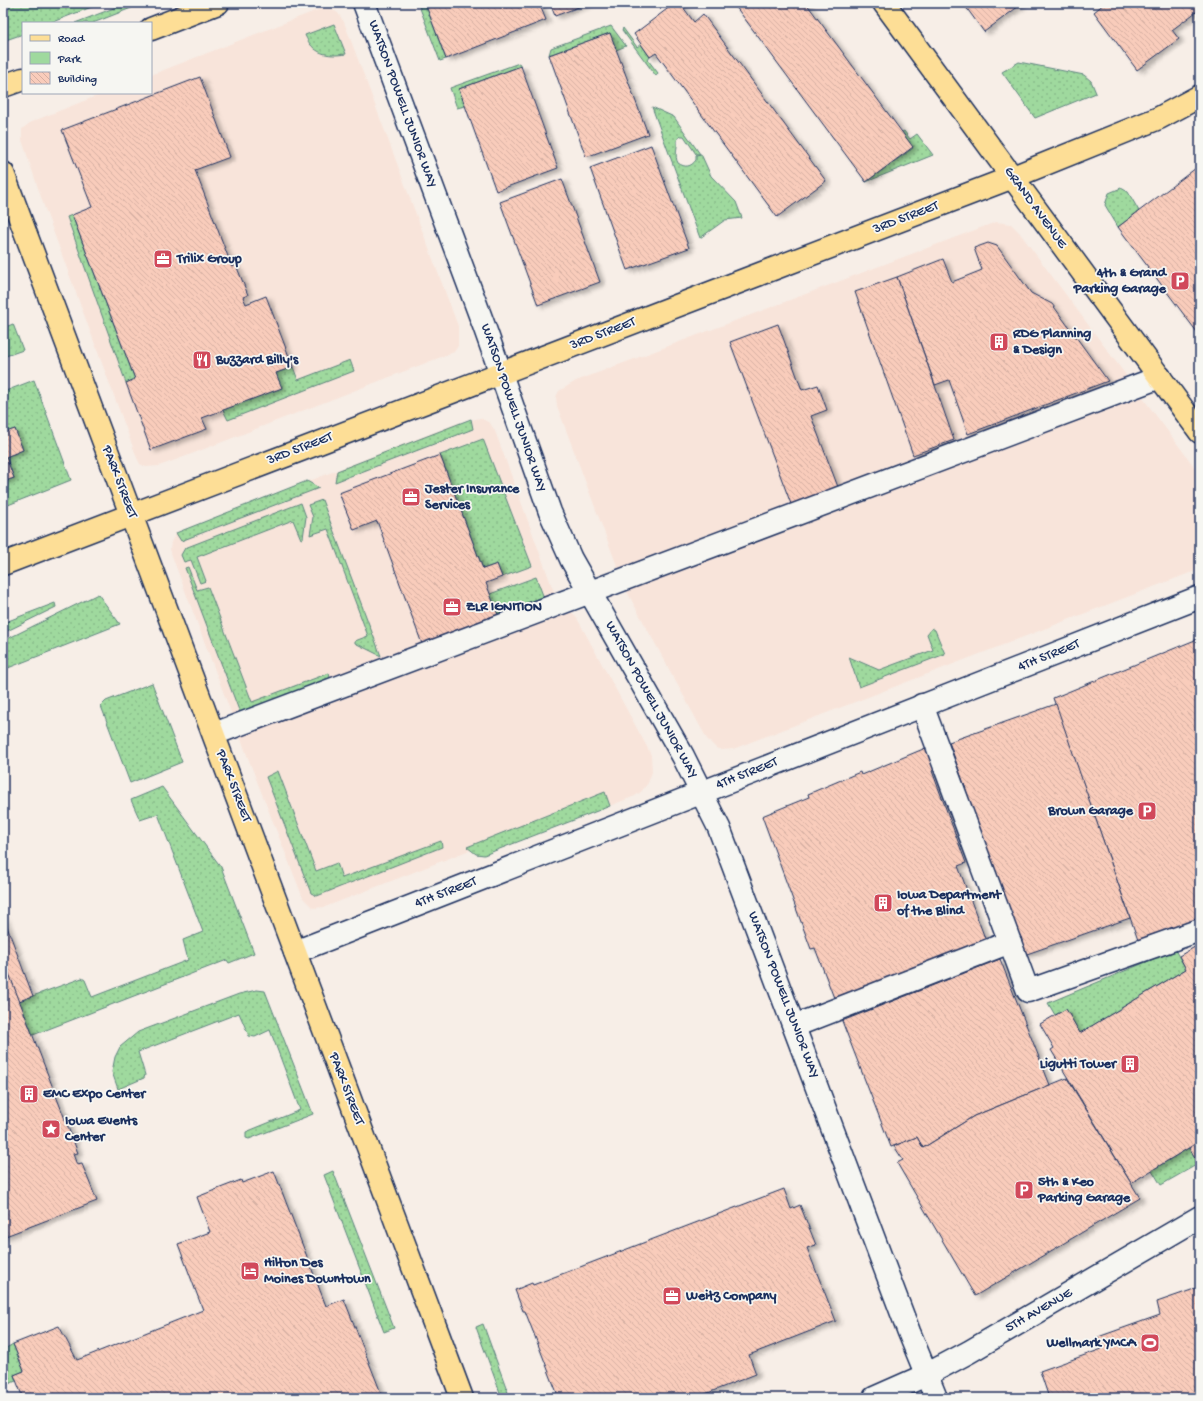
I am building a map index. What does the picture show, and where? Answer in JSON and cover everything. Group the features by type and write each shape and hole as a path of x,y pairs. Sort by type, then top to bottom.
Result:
{"main road":[{"path":"152,29 218,3"},
{"name":"GRAND AVENUE","path":"884,3 1200,432"},
{"path":"3,86 22,79"},
{"name":"3RD STREET","path":"3,564 1013,177 1158,118 1200,96"},
{"name":"PARK STREET","path":"3,174 462,1398"}],"street":[{"name":"WATSON POWELL JUNIOR WAY","path":"364,3 501,373 555,526 589,592 702,792 720,828 926,1375 936,1398"},
{"path":"214,734 1160,377"},
{"name":"4TH STREET","path":"295,952 1200,597"},
{"path":"922,706 1028,991 1200,930"},
{"path":"794,1026 1010,942"},
{"name":"5TH AVENUE","path":"874,1398 926,1375 1200,1217"}],"shaded area":[{"path":"320,9 331,9 338,13 344,22 458,326 458,346 454,352 159,466 146,467 140,464 45,209 22,140 22,129 31,122 101,94 152,94 152,75"},
{"path":"996,222 1011,224 1019,232 1193,465 1200,480 1200,569 733,749 722,750 716,748 707,739 626,590 557,406 556,397 559,391 576,381"},
{"path":"480,418 490,423 495,431 561,611 565,610 573,613 578,620 651,755 652,772 648,783 641,792 635,796 484,855 476,854 470,850 325,907 313,908 303,898 253,771 172,556 170,549 171,542 176,533 458,423"}],"green space":[{"path":"3,3 102,3 53,22 22,22 22,34 3,41"},
{"path":"127,3 144,3 96,22 78,22"},
{"path":"418,3 425,3 446,59 440,61"},
{"path":"334,24 346,54 333,55 321,53 312,46 305,35"},
{"path":"611,26 626,46 616,50 610,33 549,55 551,48"},
{"path":"623,28 637,47 641,44 650,57 648,60 658,73 656,76 622,30"},
{"path":"1019,62 1084,75 1091,81 1096,93 1035,118 1002,72"},
{"path":"519,63 521,66 459,89 465,106 457,108 450,88"},
{"path":"652,107 674,117 700,154 696,154 684,136 680,136 677,140 676,158 678,163 683,166 690,165 696,160 696,155 701,154 711,176 736,202 742,218 725,220 700,238"},
{"path":"904,131 910,139 917,134 933,155 866,182 913,148 902,132"},
{"path":"1121,188 1128,192 1139,211 1118,227 1105,205 1109,193"},
{"path":"72,215 135,379 126,383 67,217"},
{"path":"13,324 23,350 3,357 3,328"},
{"path":"350,360 354,371 228,420 223,410 281,388 276,373 293,367 298,380"},
{"path":"34,380 71,480 3,507 3,482 14,478 6,457 23,450 15,429 3,433 3,392"},
{"path":"471,419 473,429 335,482 337,471"},
{"path":"483,439 532,566 502,577 497,564 483,569 440,455"},
{"path":"307,481 319,488 181,541 176,533"},
{"path":"322,500 381,656 355,643 355,641 368,636 328,529 310,535 313,517 308,505"},
{"path":"301,503 306,517 303,538 301,539 293,520 197,557 206,581 200,583 191,560 184,562 181,555 185,548"},
{"path":"188,567 197,590 208,587 252,702 329,673 330,678 326,683 240,713 185,568"},
{"path":"536,577 544,598 498,615 490,594"},
{"path":"98,594 120,624 3,670 3,641"},
{"path":"55,603 56,607 3,633 3,623"},
{"path":"932,628 935,630 945,654 859,687 849,657 879,670 933,650 927,634"},
{"path":"152,683 182,762 130,783 101,706 106,701"},
{"path":"278,771 316,871 337,863 342,878 441,841 442,847 317,896 311,893 266,777"},
{"path":"162,787 221,867 254,953 229,963 227,960 33,1035 19,1001 82,978 85,980 92,997 188,960 183,940 203,932 158,814 140,820 131,800"},
{"path":"605,792 610,806 484,855 476,854 467,847"},
{"path":"1175,950 1186,969 1080,1033 1066,1009 1055,1015 1048,1003"},
{"path":"257,990 265,991 313,1114 249,1139 246,1138 246,1132 300,1110 270,1030 255,1037 249,1036 239,1013 138,1052 145,1075 144,1078 118,1089 112,1072 115,1057 120,1047 138,1032 239,994"},
{"path":"1189,1148 1198,1164 1161,1185 1152,1170"},
{"path":"333,1171 394,1328 384,1332 324,1175"},
{"path":"483,1324 510,1398 502,1398 476,1327"},
{"path":"13,1344 24,1371 14,1375 16,1381 3,1386 3,1350"}],"building":[{"path":"425,3 539,3 546,20 446,59"},
{"path":"550,3 589,3 555,16"},
{"path":"675,3 680,3 694,22 703,14 826,181 777,217 656,53 650,57 634,34"},
{"path":"733,3 806,3 913,147 866,182"},
{"path":"963,3 1023,3 984,32"},
{"path":"1105,3 1200,3 1200,9 1172,30 1179,39 1137,70 1094,12"},
{"path":"610,33 648,134 586,157 549,55"},
{"path":"521,66 558,168 496,191 459,89"},
{"path":"200,77 230,157 195,170 232,267 236,265 248,295 243,297 246,304 266,296 293,367 276,373 282,388 202,418 207,429 151,450 126,383 135,379 72,215 92,207 62,130"},
{"path":"651,145 689,248 627,270 590,168"},
{"name":"4th & Grand Parking Garage","path":"1200,165 1200,336 1118,227"},
{"path":"562,179 600,282 538,305 500,202"},
{"name":"RDG Planning & Design","path":"988,243 997,246 1031,293 1052,304 1108,381 968,434 949,380 935,385 897,277 943,259 952,282 982,270 974,248"},
{"path":"897,277 954,440 913,455 855,292"},
{"path":"778,324 802,390 818,385 827,410 811,416 838,487 791,504 730,342"},
{"path":"15,429 23,450 6,457 14,478 3,482 3,433"},
{"path":"440,455 483,569 497,564 502,577 486,583 498,615 422,644 377,521 354,530 339,493"},
{"name":"Brown Garage","path":"1200,638 1200,919 1139,943 1053,698"},
{"path":"1056,704 1130,918 1024,955 949,742"},
{"name":"Iowa Department of the Blind","path":"928,747 936,769 932,771 966,863 958,866 986,941 834,998 815,948 811,949 762,816 809,797 808,794 860,772 861,775"},
{"path":"3,916 33,996 19,1001 3,958"},
{"name":"Ligutti Tower","path":"1200,944 1200,1141 1131,1183 1051,1050 1054,1048 1040,1024 1066,1009 1080,1033 1186,969 1179,956"},
{"name":"EMC Expo Center","path":"3,958 78,1153 73,1154 77,1165 82,1164 97,1201 3,1237"},
{"path":"1000,959 1050,1085 974,1116 923,1148 917,1137 891,1147 842,1021"},
{"name":"5th & Keo Parking Garage","path":"1067,1078 1140,1198 975,1296 897,1163 903,1160 894,1146 917,1137 923,1148 974,1116"},
{"path":"1200,1141 1200,1163 1198,1164 1189,1148"},
{"name":"Hilton Des Moines Downtown","path":"274,1171 326,1306 344,1299 383,1398 23,1398 14,1375 24,1371 13,1344 59,1326 77,1360 203,1310 178,1244 210,1232 197,1197 241,1180 242,1183"},
{"name":"Weitz Company","path":"784,1189 791,1209 800,1205 816,1245 807,1248 836,1321 749,1355 756,1374 695,1398 559,1398 525,1311 523,1311 515,1290 532,1283 533,1285"},
{"name":"Wellmark YMCA","path":"1200,1287 1200,1398 1049,1398 1040,1371 1102,1349 1098,1337 1160,1315 1157,1302"}],"place":[{"name":"Trilix Group","path":"163,259"},
{"name":"4th & Grand Parking Garage","path":"1180,281"},
{"name":"RDG Planning & Design","path":"999,342"},
{"name":"Buzzard Billy's","path":"202,360"},
{"name":"Jester Insurance Services","path":"411,497"},
{"name":"ZLR IGNITION","path":"452,607"},
{"name":"Brown Garage","path":"1147,811"},
{"name":"Iowa Department of the Blind","path":"883,903"},
{"name":"Ligutti Tower","path":"1130,1064"},
{"name":"EMC Expo Center","path":"29,1094"},
{"name":"Iowa Events Center","path":"51,1129"},
{"name":"5th & Keo Parking Garage","path":"1024,1190"},
{"name":"Hilton Des Moines Downtown","path":"250,1271"},
{"name":"Weitz Company","path":"672,1296"},
{"name":"Wellmark YMCA","path":"1150,1343"}]}
